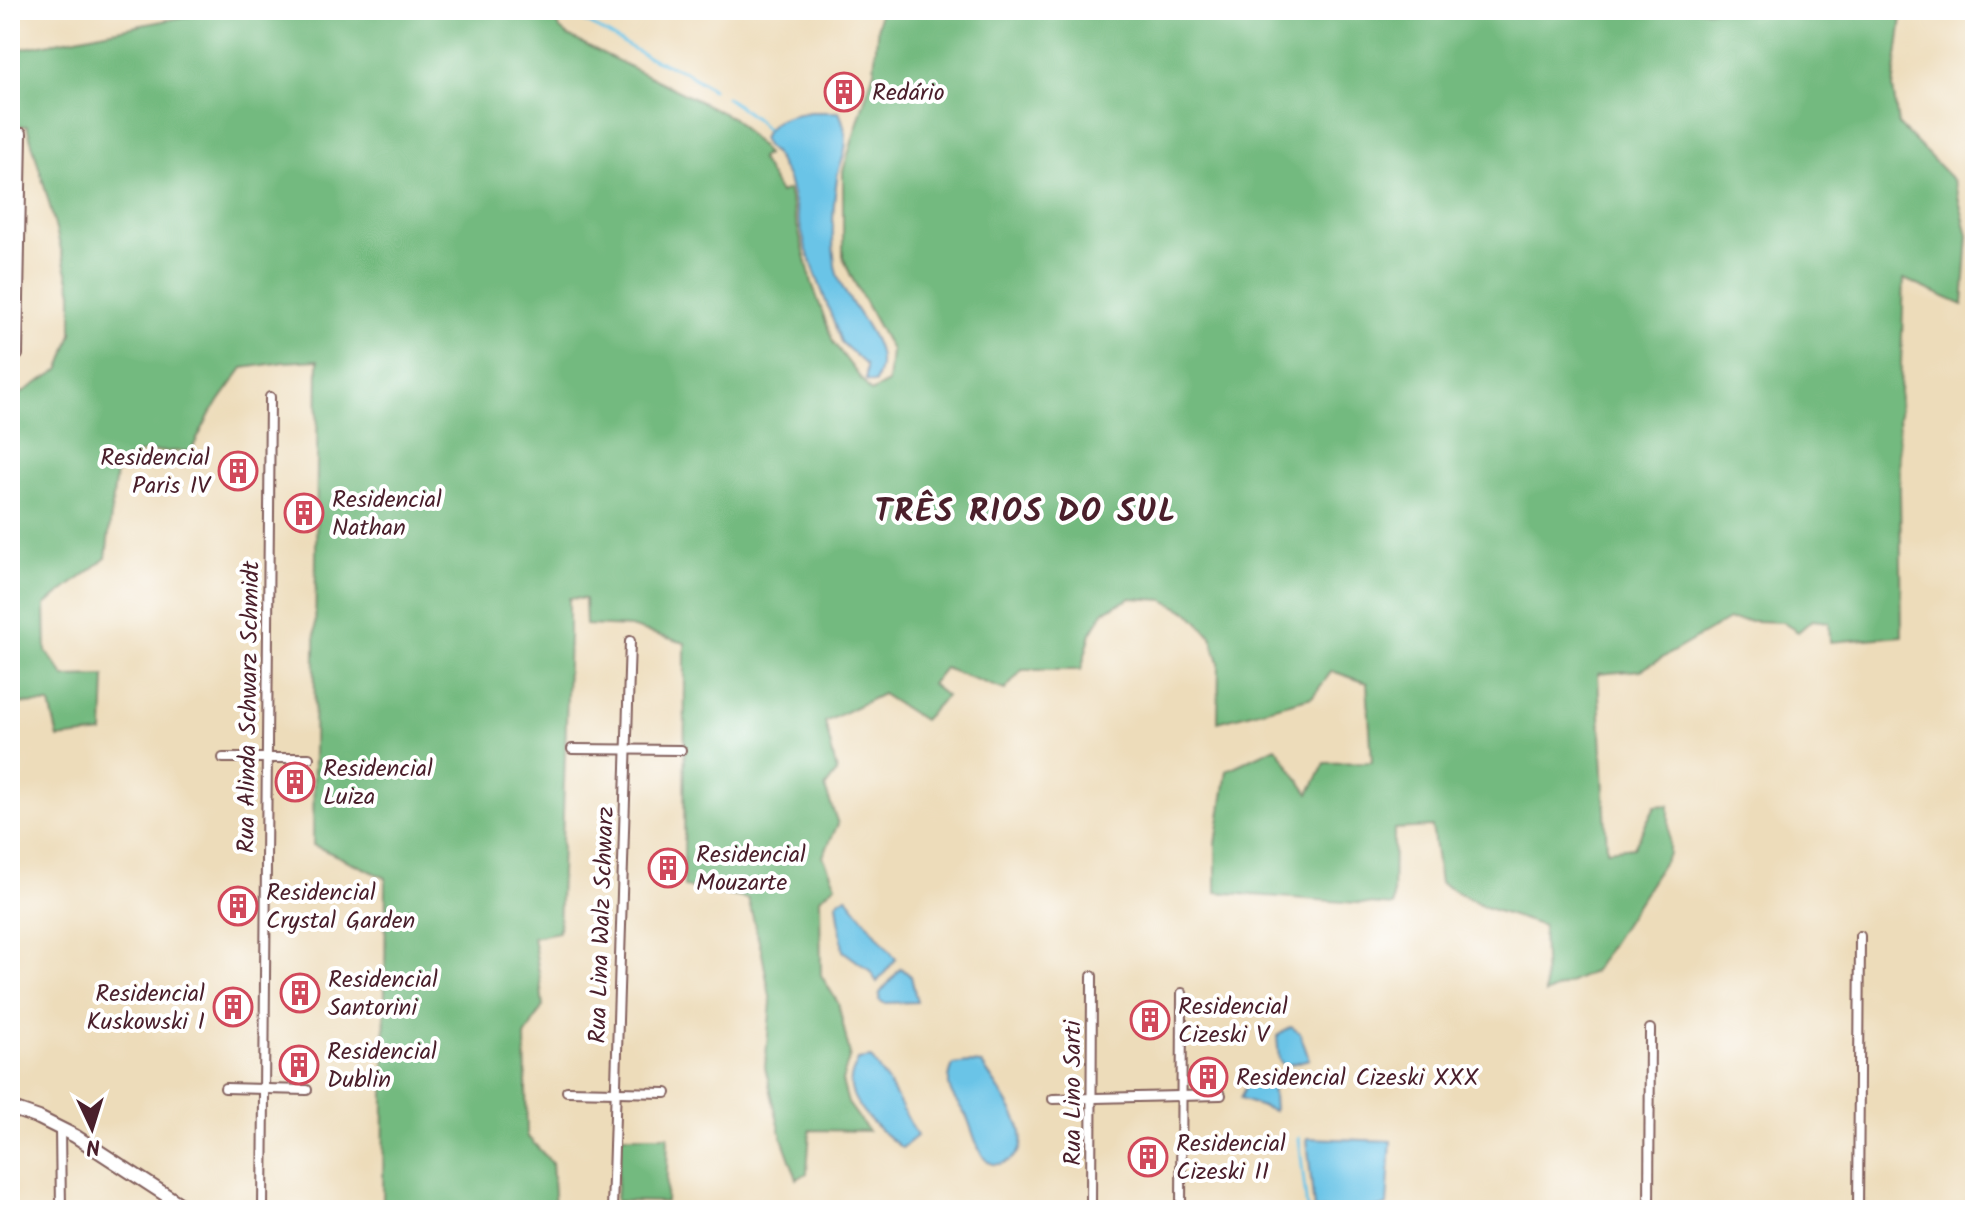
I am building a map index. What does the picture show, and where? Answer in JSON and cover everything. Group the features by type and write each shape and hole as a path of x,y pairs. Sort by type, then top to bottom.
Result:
{"street":[{"path":"14,355 22,133"},
{"name":"Rua Alinda Schwarz Schmidt","path":"263,1210 270,397"},
{"name":"Rua Lina Walz Schwarz","path":"612,1210 630,641"},
{"path":"572,749 681,750"},
{"path":"223,758 309,758"},
{"path":"1858,1210 1860,936"},
{"name":"Rua Lino Sarti","path":"1091,1210 1092,976"},
{"path":"1181,1210 1182,993"},
{"path":"1649,1210 1650,1029"},
{"path":"225,1088 307,1090"},
{"path":"567,1091 666,1093"},
{"path":"1053,1099 1221,1095"},
{"path":"10,1108 60,1128 92,1146 170,1204 189,1210"},
{"path":"60,1128 61,1210"}],"green space":[{"path":"207,10 550,10 559,28 568,36 733,118 767,154 760,158 780,193 788,190 812,283 833,342 871,392 888,383 891,350 843,257 843,171 874,70 879,10 1903,10 1893,88 1898,124 1954,181 1968,235 1963,305 1904,279 1899,420 1902,636 1830,642 1829,622 1812,620 1798,632 1782,622 1728,620 1641,670 1598,674 1607,850 1634,847 1655,806 1669,805 1669,854 1593,972 1545,994 1543,926 1485,907 1440,883 1432,827 1394,829 1393,906 1216,892 1216,844 1227,770 1276,747 1309,794 1325,763 1372,762 1367,683 1332,671 1312,697 1218,722 1219,662 1211,636 1190,613 1164,600 1131,598 1104,611 1091,633 1081,670 1022,670 1005,690 944,668 931,684 946,696 923,720 882,694 825,722 837,772 825,788 838,824 823,856 836,885 820,898 821,975 838,1003 850,1055 842,1081 848,1103 868,1131 810,1130 807,1173 797,1179 782,1138 765,1067 771,1002 748,899 684,887 685,643 630,627 586,625 585,599 569,598 559,932 533,937 543,1006 525,1036 527,1136 552,1163 555,1210 395,1210 383,1200 386,878 313,845 318,360 243,368 210,414 191,451 144,452 117,463 106,558 45,605 46,651 65,677 105,676 103,733 58,738 50,704 10,703 10,400 60,369 72,334 72,292 27,126 10,126 10,51"},
{"path":"620,1136 668,1136 666,1202 616,1201"}],"water":[{"path":"810,112 839,112 844,127 845,149 834,210 835,265 844,290 875,341 880,367 875,383 866,381 866,365 841,342 806,248 788,179 774,153 762,139 776,122"},
{"path":"847,897 896,959 877,982 869,970 843,951 837,903"},
{"path":"901,968 911,976 917,1002 884,1003 879,1000 880,993"},
{"path":"1291,1027 1300,1033 1309,1059 1284,1066 1279,1060 1277,1036"},
{"path":"871,1058 917,1136 902,1148 868,1118 854,1098 851,1088 853,1071 858,1060"},
{"path":"982,1064 1020,1128 1020,1150 1004,1163 990,1163 983,1156 966,1115 951,1092 949,1080 953,1065"},
{"path":"1268,1076 1272,1081 1274,1111 1240,1099 1247,1083"},
{"path":"1307,1138 1391,1141 1387,1206 1360,1210 1314,1210"}],"waterway":[{"path":"584,21 648,57 686,72 712,90"},
{"path":"726,97 766,129"},
{"path":"1299,1138 1307,1210"}],"place":[{"name":"Redário","path":"844,92"},
{"name":"Residencial Paris IV","path":"238,471"},
{"name":"Residencial Nathan","path":"304,513"},
{"name":"Residencial Luiza","path":"295,782"},
{"name":"Residencial Mouzarte","path":"668,868"},
{"name":"Residencial Crystal Garden","path":"238,906"},
{"name":"Residencial Santorini","path":"300,993"},
{"name":"Residencial Kuskowski I","path":"233,1007"},
{"name":"Residencial Cizeski V","path":"1150,1020"},
{"name":"Residencial Dublin","path":"299,1065"},
{"name":"Residencial Cizeski XXX","path":"1208,1077"},
{"name":"Residencial Cizeski II","path":"1148,1157"}],"district":[{"name":"TRÊS RIOS DO SUL","path":"1026,510"}]}
